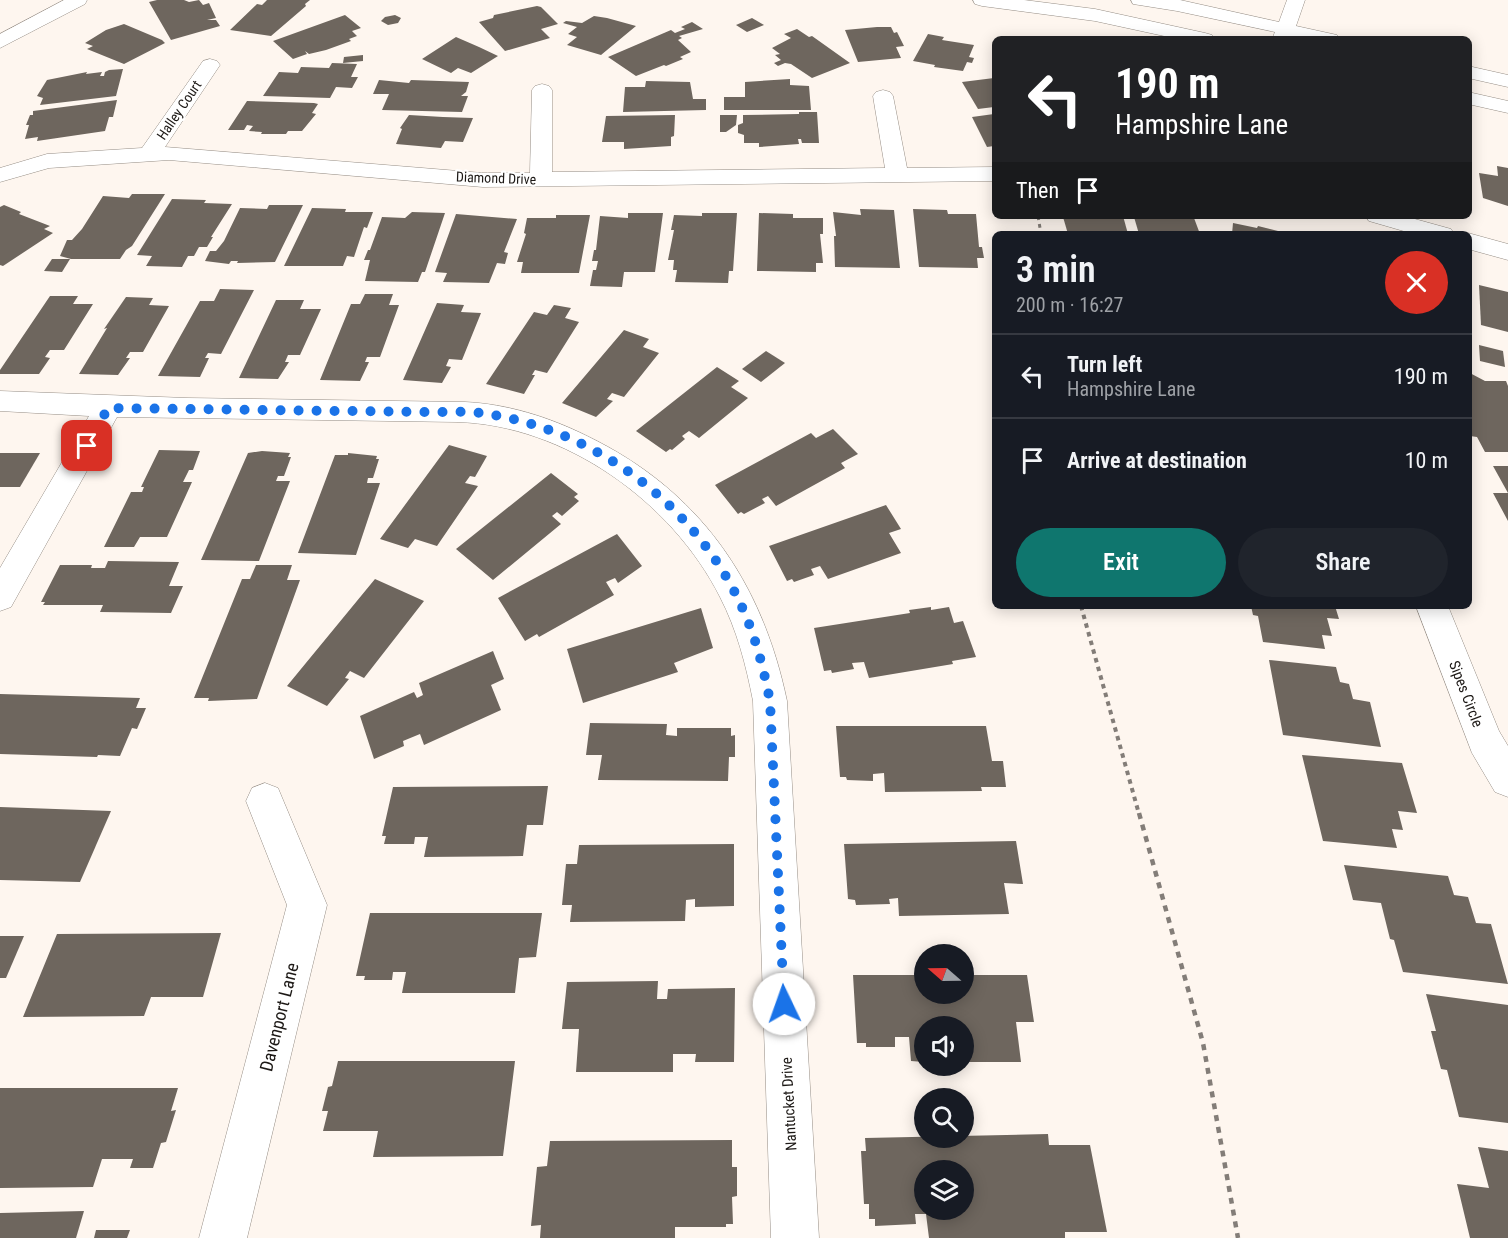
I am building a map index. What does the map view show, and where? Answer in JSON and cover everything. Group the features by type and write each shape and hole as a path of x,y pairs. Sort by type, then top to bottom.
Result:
{"street":[{"path":"0,42 78,0"},
{"path":"982,0 1095,15 1191,36"},
{"path":"1140,0 1284,34 1302,36"},
{"path":"1284,34 1296,0"},
{"name":"Halley Court","path":"148,155 210,65"},
{"path":"1472,73 1508,81"},
{"path":"541,180 542,90"},
{"path":"882,96 897,174"},
{"path":"1472,99 1508,107"},
{"name":"Diamond Drive","path":"0,176 47,161 169,153 483,180 992,174"},
{"path":"1388,219 1431,231"},
{"path":"1472,242 1508,252"},
{"name":"Nantucket Drive","path":"0,401 108,408 489,415 550,431 613,462 646,484 675,510 702,540 725,574 744,613 760,655 770,701 795,1238"},
{"path":"0,597 108,408"},
{"name":"Sipes Circle","path":"1433,609 1485,741 1508,779"},
{"name":"Davenport Lane","path":"223,1238 308,905 266,801"}],"path":[{"path":"1082,609 1203,1043 1238,1238"}],"building":[{"path":"157,0 189,2 199,0 203,5 209,3 216,18 207,20 216,20 220,26 171,40 149,2"},
{"path":"267,0 310,0 271,36 230,30 257,4 262,5"},
{"path":"541,7 558,24 541,29 550,38 505,51 479,22 493,18 494,15"},
{"path":"345,15 361,28 352,31 357,36 349,39 351,41 309,54 305,51 307,54 293,59 273,41"},
{"path":"395,15 401,18 398,23 388,25 381,21 385,17"},
{"path":"594,16 636,26 601,55 567,45 577,37 568,34 577,27 563,23 566,21 582,23"},
{"path":"752,18 764,25 747,32 736,25"},
{"path":"692,22 703,29 679,36 682,38 678,40 691,52 680,57 683,59 636,76 608,57 671,30 675,33 685,29 681,27"},
{"path":"124,24 165,43 124,64 87,49 93,46 85,43 106,30"},
{"path":"891,27 894,33 897,32 904,46 896,47 901,58 858,62 845,30"},
{"path":"797,29 809,37 812,36 850,63 812,78 791,64 785,63 778,66 774,63 781,60 775,55 780,54 772,48 791,38 784,34"},
{"path":"928,34 944,37 942,40 974,45 969,57 974,58 972,63 967,62 963,71 913,61"},
{"path":"456,37 498,56 471,73 458,68 451,73 422,59"},
{"path":"363,55 363,61 343,63 344,57"},
{"path":"332,63 357,64 351,77 358,77 352,88 336,87 330,98 263,96 279,72 298,73 301,67 329,68"},
{"path":"123,69 116,96 40,105 43,98 37,96 47,80 87,72 86,74 102,72 100,76 104,76 109,70"},
{"path":"992,78 992,107 978,109 962,82"},
{"path":"790,79 790,85 809,86 811,110 724,110 724,97 745,97 745,82"},
{"path":"379,80 409,83 411,80 469,82 466,92 461,96 468,96 462,112 382,110 389,94 373,94"},
{"path":"646,81 690,82 693,99 706,99 706,110 623,112 625,87 645,87"},
{"path":"117,100 113,117 109,117 105,131 37,141 38,137 25,139 29,125 26,125 33,111"},
{"path":"247,101 318,104 312,113 316,114 302,131 288,131 286,134 261,134 262,132 249,131 253,126 247,125 244,130 228,130"},
{"path":"799,112 817,112 819,143 802,143 801,139 798,139 799,144 759,147 759,143 744,143 744,135 738,133 738,125 743,123 743,115 799,114"},
{"path":"992,114 992,146 987,147 972,117"},
{"path":"409,115 473,118 463,142 445,141 441,148 396,144 402,129 400,128"},
{"path":"675,115 671,146 624,149 624,142 602,142 606,116"},
{"path":"720,115 737,115 736,125 726,132 720,132"},
{"path":"1497,166 1508,168 1508,206 1483,198 1479,173 1498,176"},
{"path":"132,194 165,194 132,246 120,259 71,259 60,256 67,240 72,240 82,229 103,196 129,198"},
{"path":"172,199 206,200 204,203 232,204 207,247 199,247 194,256 188,256 182,267 146,266 152,256 137,255"},
{"path":"4,205 21,212 19,214 50,226 44,229 53,233 3,266 0,265 0,207"},
{"path":"269,205 303,205 275,262 237,263 238,261 231,261 229,264 205,261 210,251 216,251 224,241 240,208 267,209"},
{"path":"312,208 346,209 345,212 373,212 367,228 364,227 354,257 347,256 343,266 284,266"},
{"path":"860,209 894,210 900,268 835,267 834,236 836,236 833,212 861,215"},
{"path":"913,209 947,210 948,214 976,214 979,247 982,247 984,258 977,258 978,268 919,267"},
{"path":"412,212 445,213 425,272 422,272 418,282 365,281 370,260 364,260 382,217 405,218"},
{"path":"628,213 663,213 655,272 624,272 622,287 590,286 593,270 596,270 598,261 592,261 594,250 596,250 600,216 628,218"},
{"path":"702,213 737,213 733,271 729,271 728,283 675,282 677,270 673,270 674,260 668,260 674,230 671,230 674,215 702,216"},
{"path":"759,213 793,214 793,218 823,218 823,234 820,234 823,263 816,263 816,272 757,271"},
{"path":"456,214 517,219 504,252 508,253 505,264 497,263 489,283 443,282 447,273 435,272"},
{"path":"556,215 590,215 579,273 521,273 523,262 517,262 526,234 524,233 527,218 556,218"},
{"path":"1064,219 1124,219 1127,231 1067,231"},
{"path":"1135,219 1194,219 1199,231 1138,231"},
{"path":"1233,223 1278,231 1232,231"},
{"path":"52,259 70,259 62,272 44,271"},
{"path":"1479,285 1508,292 1508,332 1481,325"},
{"path":"220,289 254,290 221,354 208,353 205,358 209,358 200,377 158,376 200,301 214,301"},
{"path":"365,294 393,294 389,305 399,305 380,357 367,357 365,362 369,362 360,381 320,380 351,304 360,304"},
{"path":"50,296 78,296 73,304 93,304 64,350 50,350 45,357 50,358 39,374 0,374 0,370"},
{"path":"126,297 153,298 149,305 169,306 143,352 130,352 126,358 130,358 118,375 79,374 107,328 104,329"},
{"path":"276,300 304,300 300,309 321,309 300,355 288,355 285,362 289,362 278,379 239,378"},
{"path":"437,303 464,305 461,312 481,313 462,360 449,359 446,366 451,367 442,383 403,380"},
{"path":"554,305 571,308 565,318 579,322 547,373 535,370 532,375 535,375 524,394 486,384 534,312 547,315"},
{"path":"624,330 649,339 643,347 659,353 624,397 612,393 607,399 613,401 596,417 562,403"},
{"path":"1479,345 1503,351 1505,367 1480,361"},
{"path":"766,351 785,363 761,382 742,369"},
{"path":"717,367 739,381 731,387 748,398 699,438 689,431 682,436 685,439 666,452 636,431"},
{"path":"1472,374 1485,381 1506,381 1508,386 1508,452 1485,452 1477,437 1472,436"},
{"path":"833,429 858,454 841,463 845,468 776,506 768,496 762,499 765,503 744,514 741,512 738,514 715,485 811,433 816,438"},
{"path":"449,445 487,456 475,477 470,476 465,483 478,486 437,546 415,539 408,548 380,539"},
{"path":"159,450 200,451 193,470 189,470 183,482 192,482 167,537 140,537 134,547 104,547 131,492 142,492 144,487 141,487"},
{"path":"262,451 290,453 288,457 291,457 284,476 278,476 276,481 290,481 259,561 201,560 248,453"},
{"path":"0,453 40,453 20,487 0,487"},
{"path":"348,453 377,456 376,459 379,459 373,478 368,478 367,483 380,483 356,555 298,553 335,455 348,455"},
{"path":"1493,466 1508,466 1508,493"},
{"path":"551,473 578,494 574,497 579,501 562,516 557,512 552,516 561,524 493,580 456,549"},
{"path":"1493,493 1508,493 1508,521"},
{"path":"886,505 901,529 889,533 901,553 828,579 820,566 811,569 814,575 794,582 792,579 787,581 769,546"},
{"path":"617,534 642,566 618,583 615,578 606,582 614,595 539,637 537,634 525,641 498,598"},
{"path":"108,561 179,562 169,586 183,586 171,613 100,612 103,605 43,605 45,602 41,602 60,565 92,565 91,568 105,568"},
{"path":"256,565 292,565 287,580 300,580 257,699 208,701 209,698 194,698 242,579 250,579"},
{"path":"375,579 424,601 364,678 350,671 345,678 349,679 327,706 287,686"},
{"path":"931,607 931,610 949,607 954,623 963,621 976,657 952,661 953,664 869,678 864,662 852,663 854,669 832,673 831,670 824,671 814,628 910,613 909,610"},
{"path":"701,608 713,648 674,663 678,672 583,703 567,649"},
{"path":"1252,609 1336,609 1339,619 1327,618 1332,636 1322,635 1325,649 1263,642 1258,616 1253,615"},
{"path":"493,651 504,679 491,685 501,710 424,745 420,734 403,741 404,746 374,759 360,716 414,692 417,698 423,695 419,683"},
{"path":"1269,660 1336,667 1340,682 1349,684 1353,699 1370,702 1381,747 1283,735"},
{"path":"0,694 140,698 136,708 146,708 137,729 132,728 120,756 0,754"},
{"path":"590,723 667,724 666,735 677,736 677,728 731,728 731,736 735,735 735,757 729,757 728,781 598,780 602,755 586,755"},
{"path":"836,726 986,726 992,761 1003,761 1006,787 981,787 982,791 885,792 884,773 873,774 873,781 847,780 846,777 840,777"},
{"path":"1302,755 1402,763 1417,813 1398,811 1403,830 1392,829 1397,848 1323,841"},
{"path":"548,786 543,825 527,825 523,856 424,857 428,837 415,837 414,844 384,844 386,836 382,836 393,787"},
{"path":"0,807 111,811 80,882 0,880"},
{"path":"1016,841 1023,884 1004,883 1009,914 899,916 898,898 889,899 890,904 856,905 855,900 848,899 844,844"},
{"path":"734,844 734,906 695,907 695,899 686,900 685,921 570,922 572,905 562,905 566,864 577,864 579,845"},
{"path":"1344,865 1448,876 1454,895 1468,897 1476,923 1491,924 1508,984 1403,972 1394,940 1390,939 1381,903 1353,900"},
{"path":"370,913 542,913 536,957 519,958 515,993 402,993 406,972 393,972 392,980 364,980 365,976 356,976"},
{"path":"221,933 203,997 151,997 144,1016 23,1017 57,934"},
{"path":"0,936 24,936 6,978 0,978"},
{"path":"853,975 914,975 914,1004 974,1004 974,975 1027,975 1034,1022 1016,1022 1021,1062 974,1062 974,1016 914,1016 914,1061 911,1061 909,1037 895,1037 895,1047 866,1047 866,1043 857,1043"},
{"path":"658,981 657,999 667,999 668,989 735,988 734,1062 695,1062 696,1054 673,1054 673,1072 576,1072 579,1029 562,1029 567,982"},
{"path":"1426,994 1508,1005 1508,1123 1459,1117 1447,1070 1441,1069 1431,1031 1436,1031"},
{"path":"338,1061 515,1061 503,1156 373,1157 378,1131 323,1131 328,1111 322,1111 328,1087 332,1086"},
{"path":"0,1088 178,1088 171,1111 176,1110 166,1142 161,1143 153,1168 130,1168 133,1159 102,1159 93,1187 0,1188"},
{"path":"1048,1134 1049,1145 1090,1145 1107,1232 1065,1232 1065,1238 929,1238 927,1220 974,1220 974,1160 914,1160 914,1220 916,1224 875,1226 875,1219 869,1219 869,1204 864,1204 861,1151 866,1151 865,1138 914,1137 914,1148 974,1148 974,1136"},
{"path":"732,1140 732,1167 737,1167 737,1196 732,1197 733,1224 726,1224 726,1227 675,1227 675,1238 540,1238 541,1225 531,1226 537,1167 547,1166 550,1141"},
{"path":"1478,1147 1508,1151 1508,1238 1470,1238 1457,1184 1489,1188"},
{"path":"84,1211 76,1238 0,1238 0,1213"},
{"path":"96,1230 130,1230 127,1238 94,1238"}],"route":[{"path":"87,446 108,408 480,413 550,431 613,462 646,484 675,510 702,540 725,574 744,613 760,655 770,701 784,1004"}]}
